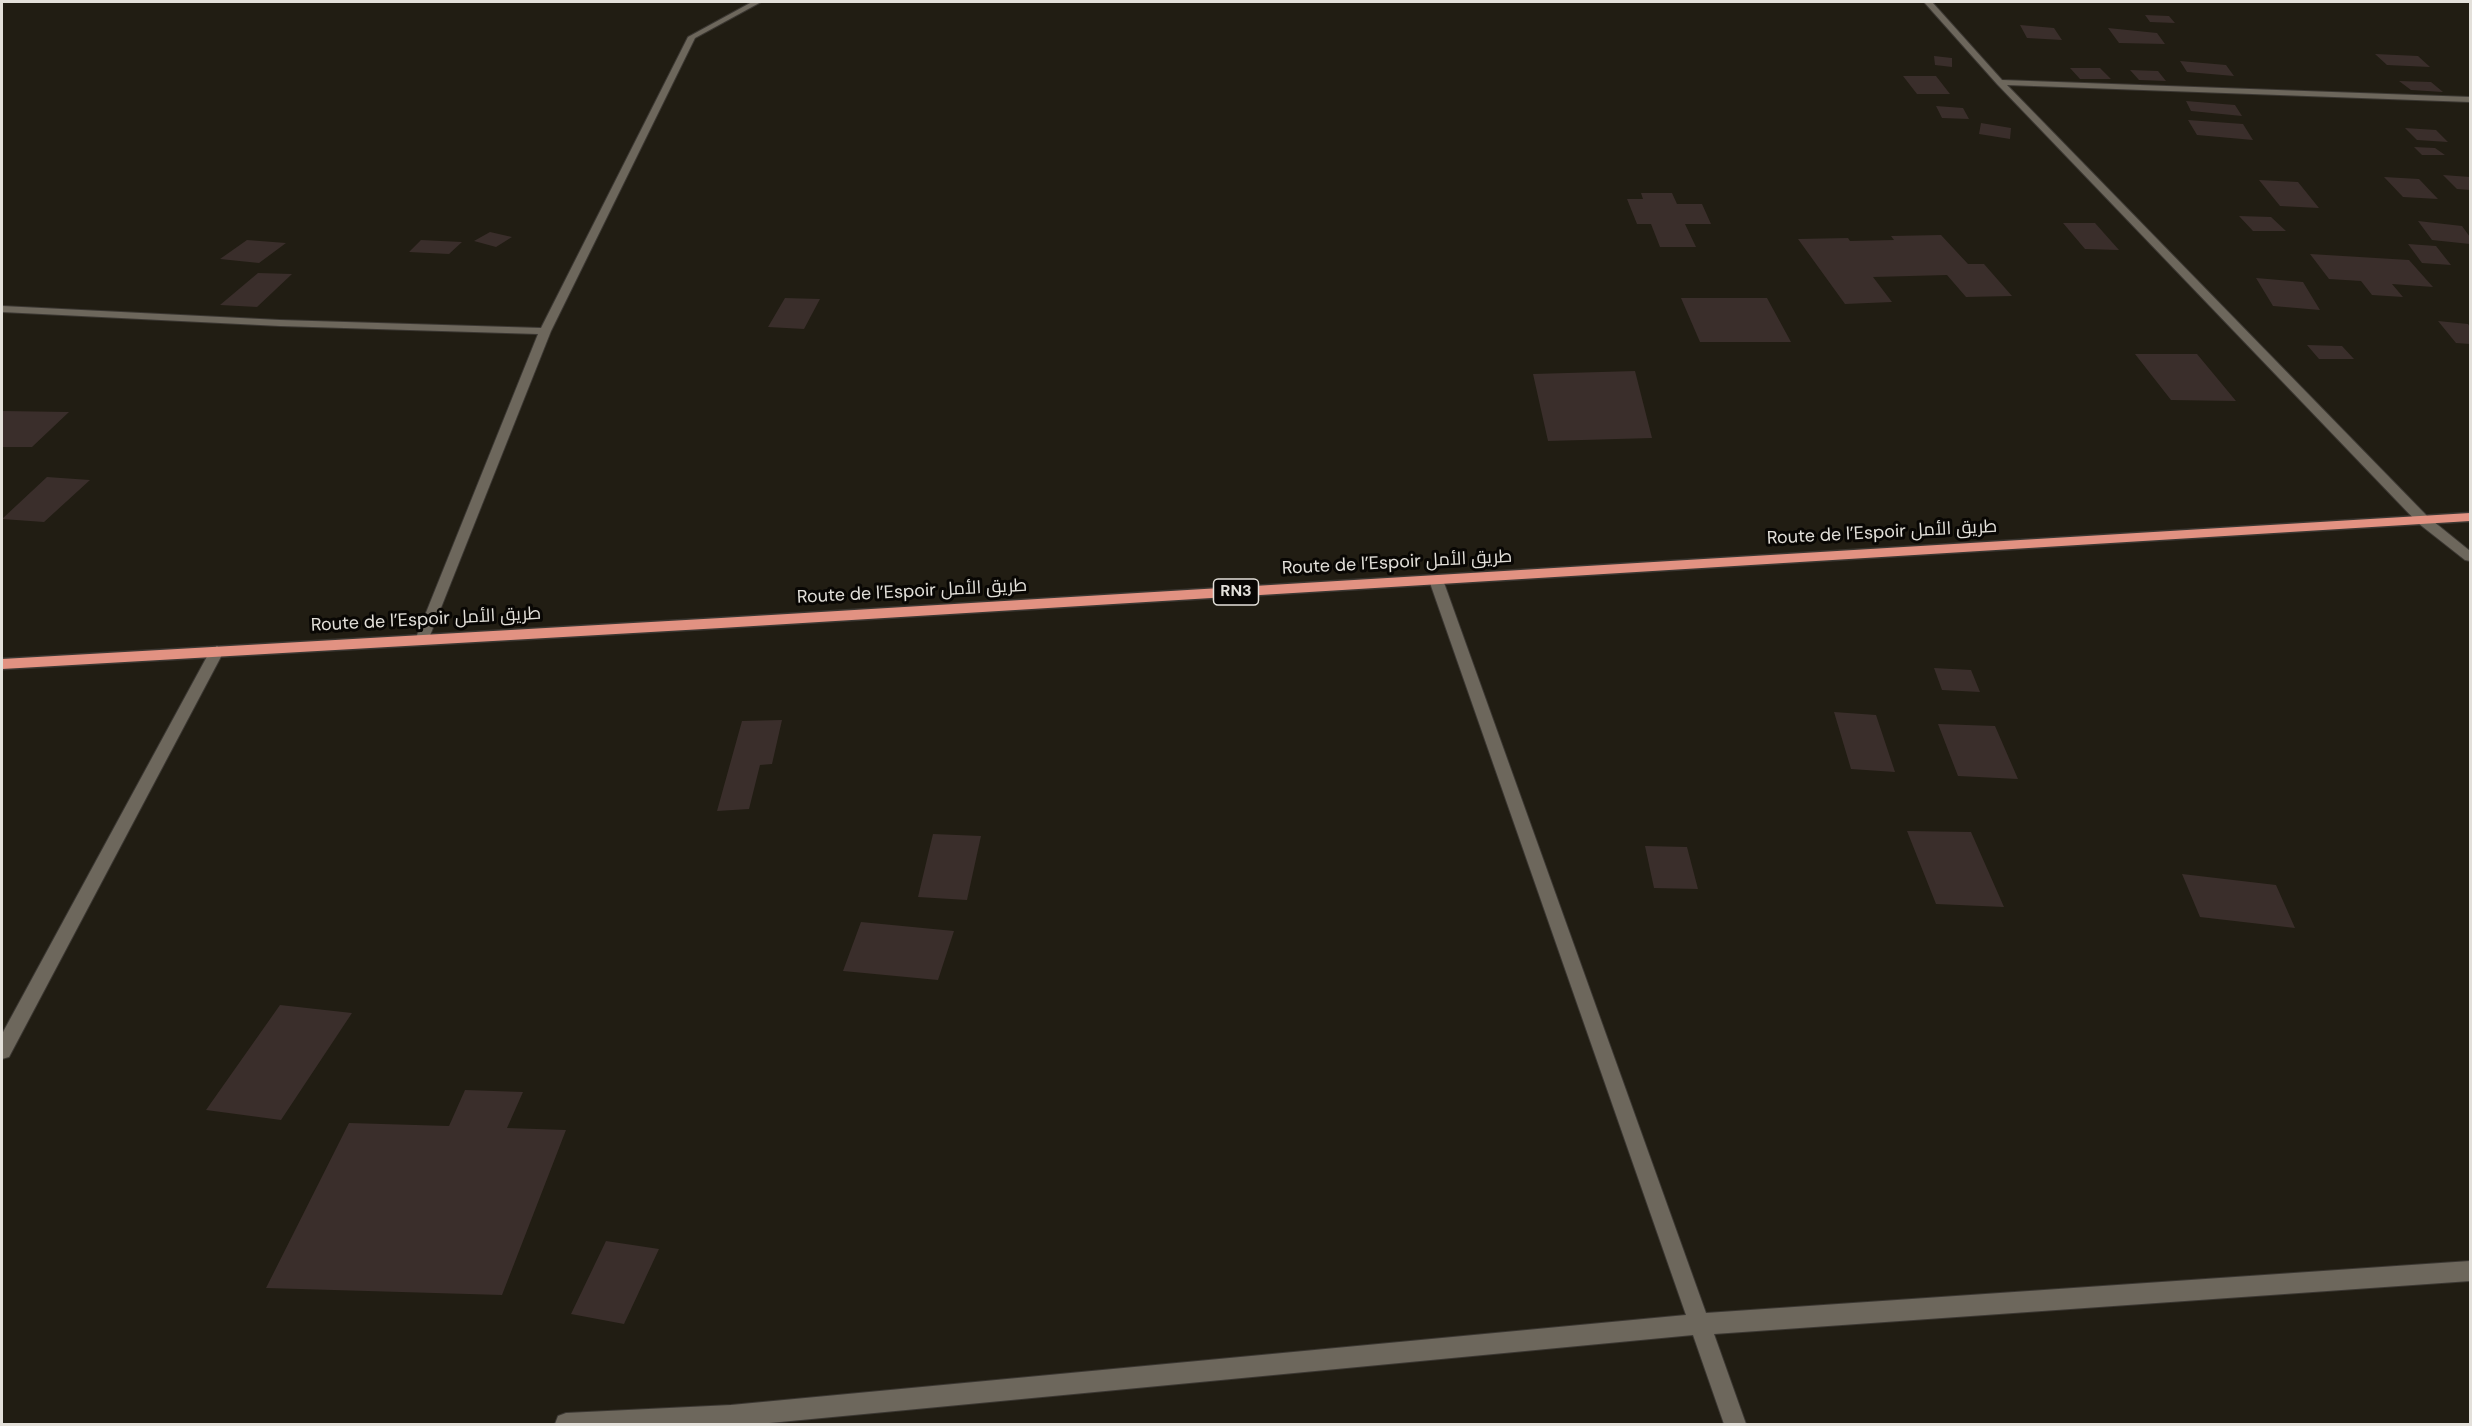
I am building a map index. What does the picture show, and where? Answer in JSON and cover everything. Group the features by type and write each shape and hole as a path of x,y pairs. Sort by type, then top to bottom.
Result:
{"highway":[{"name":"Route de l’Espoir طريق الأمل","path":"2,663 422,640 2470,517"}],"street":[{"path":"422,640 546,331 692,37 757,2"},
{"path":"1928,2 2000,82 2423,520 2470,557"},
{"path":"2000,82 2470,99"},
{"path":"2,309 280,323 546,331"},
{"path":"1436,580 1735,1425"},
{"path":"2,1051 217,651"},
{"path":"566,1425 743,1415 1699,1324 2470,1271"}],"building":[{"path":"2145,15 2169,16 2175,23 2150,22"},
{"path":"2020,25 2054,28 2062,40 2027,38"},
{"path":"2108,28 2157,33 2165,44 2119,43"},
{"path":"2375,54 2418,56 2430,67 2387,65"},
{"path":"1934,56 1952,58 1952,67 1935,65"},
{"path":"2180,61 2226,65 2234,76 2187,72"},
{"path":"2070,68 2100,68 2111,79 2080,79"},
{"path":"2130,70 2158,71 2166,81 2139,80"},
{"path":"1903,76 1936,76 1950,94 1917,94"},
{"path":"2399,81 2431,82 2443,92 2411,90"},
{"path":"2186,101 2235,105 2242,116 2191,111"},
{"path":"1936,106 1963,108 1969,119 1942,118"},
{"path":"2188,120 2243,124 2253,140 2197,135"},
{"path":"1981,123 2011,128 2010,139 1979,134"},
{"path":"2405,128 2436,130 2448,142 2417,140"},
{"path":"2414,147 2435,148 2445,155 2422,155"},
{"path":"2443,175 2470,177 2470,190 2457,189"},
{"path":"2384,177 2419,179 2438,199 2403,197"},
{"path":"2259,180 2298,182 2319,208 2280,206"},
{"path":"1641,193 1672,193 1677,204 1702,204 1711,224 1685,224 1696,247 1660,247 1651,224 1637,224 1627,199 1643,199"},
{"path":"2239,216 2271,217 2286,231 2253,231"},
{"path":"2418,221 2462,226 2470,237 2470,244 2432,240"},
{"path":"2063,223 2095,223 2119,250 2085,249"},
{"path":"490,232 512,237 496,247 474,241"},
{"path":"1941,235 1968,264 1984,264 2012,296 1966,297 1947,275 1873,277 1892,302 1845,304 1798,239 1894,240 1891,236"},
{"path":"247,240 286,243 259,263 220,259"},
{"path":"421,240 462,242 449,254 409,252"},
{"path":"2408,244 2436,246 2451,265 2422,263"},
{"path":"2310,254 2409,260 2433,287 2392,284 2403,297 2372,295 2361,281 2329,279"},
{"path":"258,273 292,274 257,307 220,305"},
{"path":"2256,278 2303,282 2320,310 2273,306"},
{"path":"785,298 820,299 804,329 768,327"},
{"path":"1681,298 1767,298 1791,342 1700,342"},
{"path":"2438,321 2468,324 2470,344 2456,343"},
{"path":"2307,345 2342,346 2354,359 2319,359"},
{"path":"2135,354 2197,354 2236,401 2171,400"},
{"path":"1635,371 1652,438 1548,441 1533,374"},
{"path":"2,411 69,412 32,447 2,447"},
{"path":"47,477 90,480 44,522 2,519"},
{"path":"1934,668 1971,670 1980,692 1942,690"},
{"path":"1834,712 1876,715 1895,772 1851,769"},
{"path":"782,720 772,764 760,765 749,809 717,811 742,721"},
{"path":"1938,724 1995,726 2018,779 1958,776"},
{"path":"1907,831 1971,832 2004,907 1936,904"},
{"path":"933,834 981,836 967,900 918,897"},
{"path":"1645,846 1687,847 1698,889 1654,888"},
{"path":"2182,874 2276,885 2295,928 2200,917"},
{"path":"861,922 954,931 938,980 843,971"},
{"path":"280,1005 352,1013 281,1120 206,1110"},
{"path":"465,1090 523,1092 507,1128 566,1130 502,1295 266,1288 349,1123 449,1126"},
{"path":"606,1241 659,1249 624,1324 571,1314"}]}
